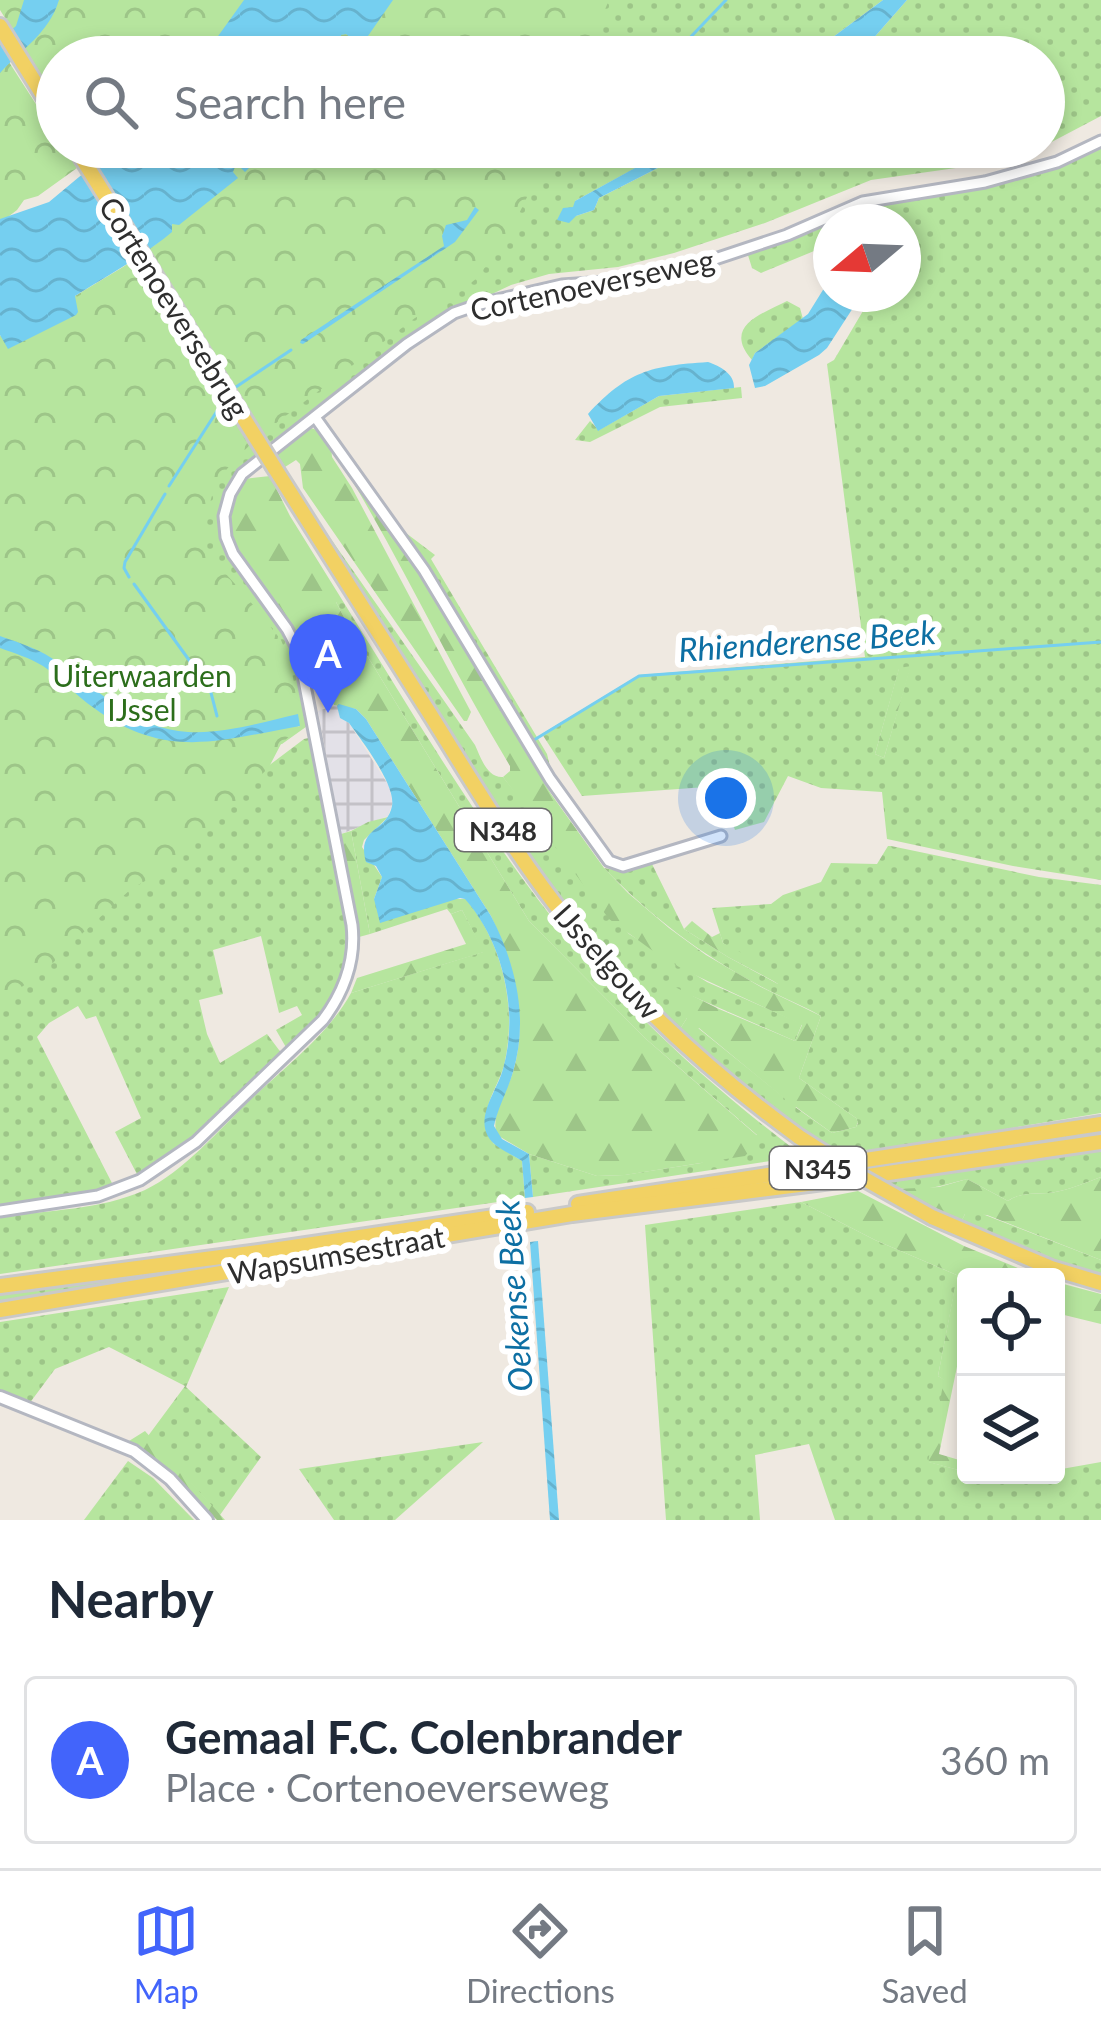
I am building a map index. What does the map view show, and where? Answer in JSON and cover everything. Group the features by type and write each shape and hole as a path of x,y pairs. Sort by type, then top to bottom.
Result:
{"main road":[{"path":"0,26 36,84"},
{"name":"Cortenoeversebrug","path":"88,168 274,467"},
{"name":"IJsselgouw","path":"274,467 556,906 663,1024 745,1096 863,1178 973,1237 1101,1283"},
{"name":"Wapsumsestraat","path":"0,1310 529,1216 1101,1124"},
{"name":"Wapsumsestraat","path":"0,1286 529,1216 847,1180 1101,1142"}],"street":[{"name":"Cortenoeverseweg","path":"1065,158 1101,141"},
{"name":"Cortenoeverseweg","path":"0,1211 84,1199 140,1180 196,1142 323,1020 340,997 353,950 352,925 306,681 292,638 233,554 224,531 230,494 242,474 454,313 562,285 670,274 787,236 862,202 985,182 1035,168"},
{"path":"495,287 495,301"},
{"path":"315,417 424,570 550,779 609,861 623,866 722,836"},
{"path":"0,1397 134,1450 170,1479 207,1520"}],"shaded area":[{"path":"339,704 340,718 349,723 389,786 393,802 388,816 341,834 318,711"}],"green space":[{"path":"0,0 247,0 222,36 36,36 36,67 0,10"},
{"path":"360,0 609,0 594,36 337,36"},
{"path":"393,0 883,0 834,36 367,36"},
{"path":"907,0 1101,0 1101,116 1065,135 1065,36 875,36"},
{"path":"0,48 36,104 36,168 77,168 38,196 24,200 0,223"},
{"path":"1101,141 1101,880 887,839 882,792 821,788 788,776 764,822 735,830 720,786 582,796 542,734 639,675 865,657 827,364 862,312 921,312 921,204 869,204 983,185 1029,168 1065,168 1065,154","holes":["910,667 884,758 875,754 899,669"]},
{"path":"228,168 541,168 517,218 477,278 415,318 263,433 149,250"},
{"path":"247,168 636,168 575,201 576,216 594,210 599,198 658,168 956,168 871,180 674,253 511,285 456,311 238,473 225,496 224,538 232,558 284,633 310,724 282,744 216,754 223,742 300,726 0,352 165,238"},
{"path":"813,229 813,251 761,273 752,268 747,252"},
{"name":"Uiterwaarden IJssel","path":"135,260 249,446 213,493 205,551 281,640 301,720 269,767 175,864 131,889 46,970 0,1002 0,336 75,303 77,297"},
{"path":"787,301 800,308 803,319 752,360 741,338 743,330 757,316"},
{"path":"741,387 742,398 660,407 590,442 575,440 590,421 599,430 659,396"},
{"path":"311,428 331,445 332,457 471,712 467,721 303,488 300,464 296,460 285,467 275,451"},
{"path":"335,453 418,569 551,794 604,868 706,955 821,1016 799,1078 856,1118 856,1127 832,1133 796,1107 788,1117 778,1110 785,1099 699,1028 689,1038 680,1029 687,1018 653,985 657,978 795,1041 802,1025 684,970 609,919 503,777 510,766"},
{"path":"270,476 336,590 336,602 346,621 529,921 646,1039 761,1139 745,1156 597,1176 529,1154 497,1135 497,1111 513,1072 520,1032 517,992 506,954 491,916 366,719 356,709 334,705 234,545 230,511 239,487 244,479"},
{"path":"289,479 485,766 503,777 629,934 707,982 802,1024 795,1041 692,996 680,1029 689,1037 698,1028 786,1099 779,1110 795,1107 832,1133 858,1123 799,1078 821,1016 698,948 604,868 621,871 651,862 684,929 778,984 723,943 712,908 771,904 821,882 831,863 877,864 888,846 1101,885 1101,1113 839,1157 755,1098 674,1028 606,957 538,872"},
{"path":"398,527 435,555 431,559 550,766 537,753"},
{"path":"336,590 475,810 586,959 654,1030 803,1156 533,1197 529,1154 597,1176 624,1175 701,1163 757,1135 646,1039 529,921 346,621 336,602"},
{"path":"911,666 884,758 875,754 899,668"},
{"path":"313,737 349,938 330,1000 287,1049 276,1030 302,1015 297,1006 279,1013 261,936 213,950 223,994 199,1000 220,1063 267,1034 282,1054 196,1136 139,1178 115,1132 141,1118 96,1016 86,1019 78,1006 49,1023 37,1037 114,1187 0,1205 0,914 255,776"},
{"path":"388,817 362,847 382,877 374,899 466,899 497,955 507,997 508,1040 487,1118 493,1143 522,1161 525,1198 0,1274 0,1217 92,1205 145,1190 187,1161 305,1050 351,993 483,952 462,910 451,914 447,909 370,934 351,831"},
{"path":"351,831 370,934 359,937 341,834"},
{"path":"462,910 484,952 351,993 357,978 466,944 451,914"},
{"path":"692,921 712,937 720,933 723,943 782,974 779,984 684,929"},
{"path":"1101,1128 1101,1138 534,1213"},
{"path":"1101,1150 1101,1177 1008,1201 967,1179 915,1189 884,1182"},
{"path":"1101,1177 1101,1260 987,1215 965,1214 960,1224 897,1189 939,1187 967,1179 1008,1201"},
{"path":"858,1191 1018,1268 957,1268 957,1275 801,1202"},
{"path":"801,1202 957,1275 938,1376 945,1380 929,1462 957,1470 957,1484 1065,1484 1065,1468 1101,1462 1101,1520 835,1520 809,1444 755,1455 760,1520 666,1520 645,1225"},
{"path":"980,1213 1101,1260 1101,1278 960,1224 965,1214"},
{"path":"522,1215 0,1305 0,1293"},
{"path":"1065,1284 1101,1294 1101,1324 1065,1315"},
{"path":"955,1286 957,1367 939,1454 957,1459 957,1470 928,1462 944,1380 938,1376"},
{"path":"229,1287 186,1387 261,1457 220,1515 148,1436 185,1386 109,1347 55,1369 29,1404 0,1393 0,1322"},
{"path":"145,1431 225,1520 217,1520 150,1454 129,1441"},
{"path":"483,1442 395,1520 334,1520 299,1469"},
{"path":"128,1461 153,1478 194,1520 84,1520"}],"water":[{"path":"24,0 59,0 42,31 0,73 0,40 16,26"},
{"path":"244,0 393,0 368,36 218,36"},
{"path":"883,0 907,0 875,36 834,36"},
{"path":"90,168 235,168 238,178 179,225 172,224 172,232 161,241 75,296 76,315 8,349 0,335 0,219 49,202"},
{"path":"635,168 658,168 599,198 594,210 569,223 557,220 563,208 573,207 575,201"},
{"path":"475,207 479,210 455,242 300,343 444,246 446,225 467,220"},
{"path":"813,306 813,312 850,312 819,355 755,388 749,365 755,353"},
{"path":"708,362 729,375 734,388 659,396 598,431 588,414 615,388 641,373"},
{"path":"0,636 45,654 151,724 188,732 216,731 298,714 300,726 194,742 146,735 94,708 43,666 0,648"},
{"path":"339,704 356,709 366,719 491,916 507,953 520,1032 513,1072 494,1126 502,1139 529,1154 533,1197 525,1198 522,1161 492,1142 486,1132 487,1108 501,1076 509,1025 505,980 490,936 460,898 380,923 374,899 382,877 376,866 366,862 364,851 369,836 389,814 392,797 369,752 349,723 340,718"},
{"path":"538,1241 559,1520 550,1520 530,1242"}],"waterway":[{"path":"692,36 726,0"},
{"path":"233,389 291,350"},
{"path":"169,486 226,397"},
{"path":"129,577 125,562 165,494"},
{"path":"134,584 210,689 217,716"},
{"name":"Rhienderense Beek","path":"534,740 639,676 1101,642"}],"place":[{"name":"Gemaal F.C. Colenbrander","path":"328,713"}],"water label":[{"name":"Oekense Beek","path":"513,1296"}]}
